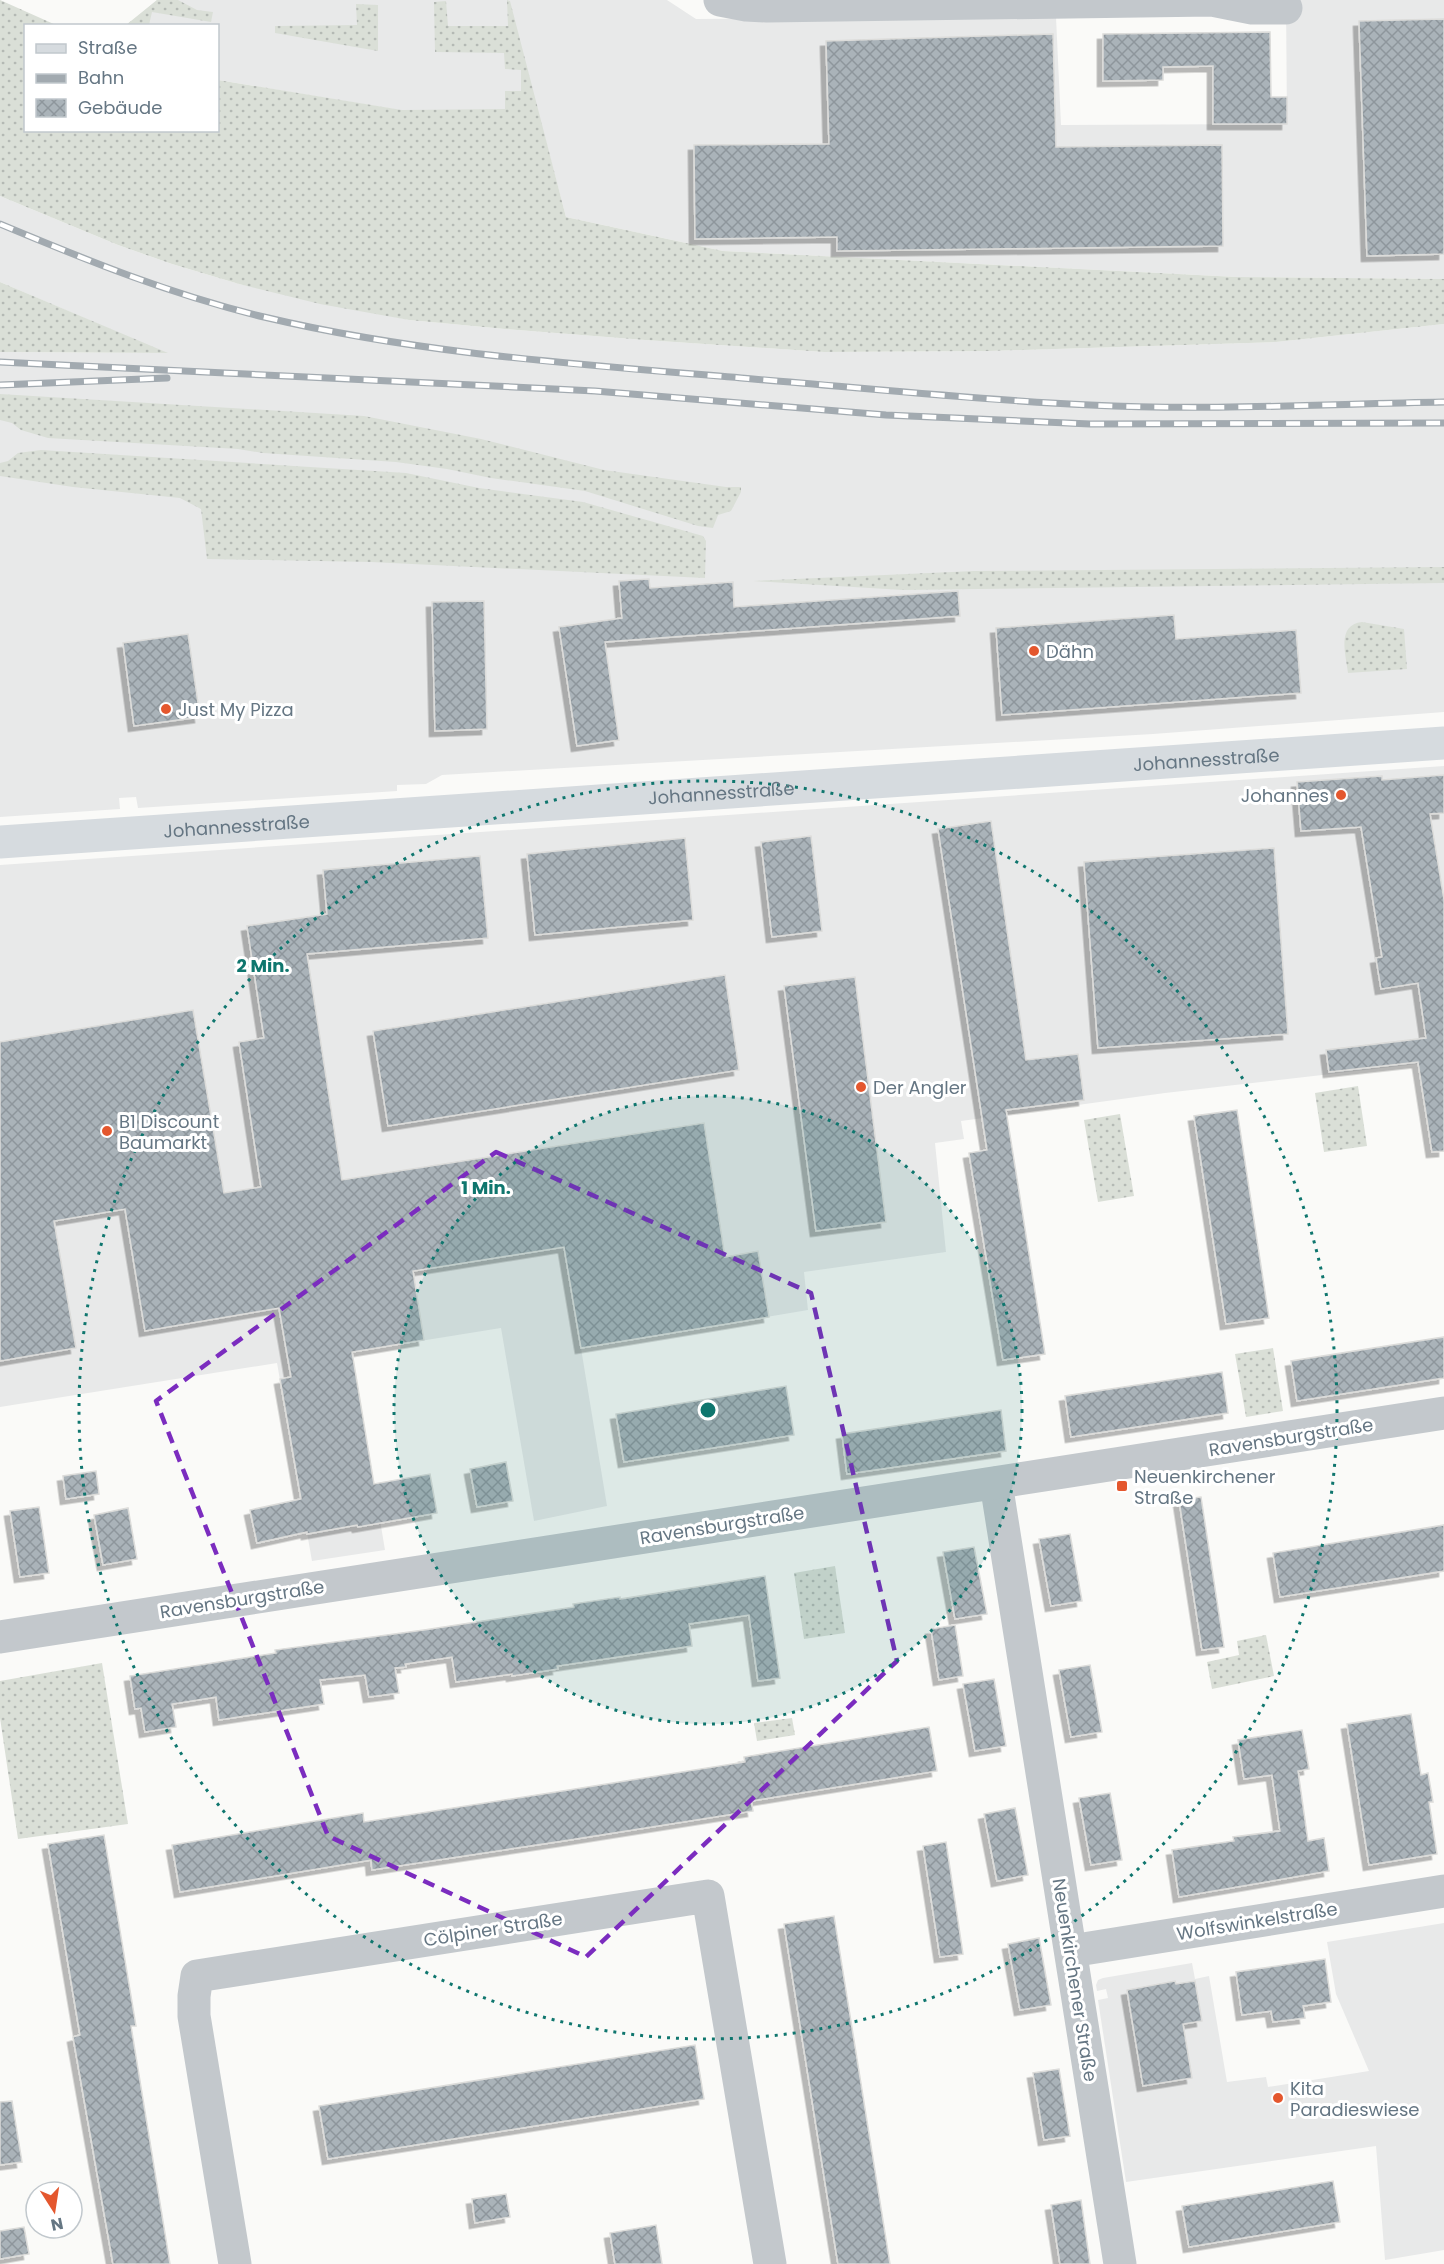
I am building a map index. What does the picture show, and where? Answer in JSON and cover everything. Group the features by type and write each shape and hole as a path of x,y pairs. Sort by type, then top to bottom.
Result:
{"main road":[{"name":"Johannesstraße","path":"0,842 1444,743"}],"street":[{"path":"720,0 729,3 767,6 1212,0 1252,8 1286,8"},
{"name":"Ravensburgstraße","path":"0,1637 1444,1413"},
{"name":"Neuenkirchener Straße","path":"996,1483 1120,2264"},
{"name":"Wolfswinkelstraße","path":"1071,1951 1444,1891"},
{"name":"Cölpiner Straße","path":"235,2264 194,2016 197,1976 708,1896 770,2264"}],"highlighted area":[{"path":"496,1152 811,1293 897,1661 586,1957 328,1836 156,1401"}],"shaded area":[{"path":"0,0 54,24 24,24 24,132 219,132 219,80 402,110 505,109 505,91 521,91 521,70 505,69 504,53 435,52 434,2 446,1 448,26 508,26 507,0 510,1 566,217 723,251 1237,277 1444,279 1444,324 1276,342 990,351 824,352 505,329 409,320 320,304 239,284 118,245 0,196"},
{"path":"157,0 667,0 696,19 1056,17 1061,125 1287,124 1286,0 1444,0 1444,279 1237,277 723,251 566,217 544,134 219,80 219,24 128,24"},
{"path":"157,0 178,0 197,10 213,12 211,22 152,12 149,24 127,24"},
{"path":"356,4 378,5 378,51 275,33 275,26 357,25"},
{"path":"0,196 118,245 239,284 409,320 505,329 824,352 990,351 1276,342 1444,324 1444,712 1153,734 442,775 426,784 397,785 397,791 138,808 136,797 119,798 120,809 0,817 0,352 166,353 0,282"},
{"path":"0,282 168,353 0,352"},
{"path":"0,394 364,416 481,439 604,470 726,487 741,487 741,492 731,511 718,515 713,528 698,526 585,491 396,462 263,453 238,449 48,438 21,430 12,423 0,420"},
{"path":"41,450 406,473 479,488 583,502 703,536 706,541 705,578 371,562 207,559 201,509 180,498 73,487 0,476 0,463 8,461 18,453"},
{"path":"1444,567 1444,583 903,590 753,581 974,571"},
{"path":"1362,622 1404,629 1407,669 1348,673 1344,642 1346,634 1354,624"},
{"path":"1444,766 1444,1061 1165,1093 961,1121 964,1139 935,1143 946,1252 804,1272 808,1310 581,1348 607,1506 534,1521 501,1328 352,1352 385,1550 312,1561 277,1363 0,1407 0,865"},
{"path":"1358,1086 1367,1146 1324,1152 1315,1093"},
{"path":"1120,1114 1134,1196 1098,1202 1084,1120"},
{"path":"1273,1348 1283,1411 1246,1417 1235,1354"},
{"path":"835,1566 845,1633 804,1639 794,1573"},
{"path":"1266,1635 1274,1676 1212,1689 1207,1662 1239,1655 1237,1641"},
{"path":"102,1663 128,1824 18,1839 0,1718 0,1681"},
{"path":"792,1718 795,1735 757,1741 754,1723"},
{"name":"Kita Paradieswiese","path":"1444,1923 1444,2250 1385,2260 1376,2146 1126,2182 1098,2000 1108,1998 1106,1989 1097,1991 1098,1980 1192,1963 1195,1979 1209,1976 1227,2082 1266,2077 1268,2087 1369,2071 1336,1994 1327,1942"}],"building":[{"path":"1444,19 1444,254 1367,256 1359,21"},
{"path":"1270,32 1271,97 1287,97 1287,124 1213,124 1213,66 1163,67 1163,80 1103,81 1103,34"},
{"path":"1053,34 1056,147 1222,145 1223,246 837,251 837,237 695,239 694,145 829,144 826,41"},
{"path":"649,579 650,588 733,582 734,607 958,591 960,616 605,642 619,740 577,746 559,627 622,618 619,581"},
{"path":"484,601 487,729 435,731 432,602"},
{"path":"1174,615 1176,639 1296,630 1301,693 1002,715 996,628"},
{"path":"188,634 200,717 134,726 123,643"},
{"path":"1444,775 1444,813 1430,814 1444,900 1444,1151 1432,1152 1418,1062 1329,1072 1326,1050 1426,1038 1418,983 1381,989 1376,958 1382,957 1361,827 1301,831 1297,782 1382,776 1382,780"},
{"path":"991,821 1026,1060 1078,1054 1084,1100 1006,1110 1045,1354 1003,1360 969,1153 987,1150 938,829"},
{"path":"811,836 822,931 772,937 761,842"},
{"path":"685,838 693,920 535,935 527,854"},
{"path":"1274,848 1288,1034 1098,1048 1084,862"},
{"path":"480,856 488,938 307,954 342,1180 704,1123 725,1257 758,1251 769,1317 581,1348 564,1247 413,1271 424,1340 352,1352 374,1484 430,1474 437,1513 358,1527 357,1525 307,1534 307,1532 257,1543 250,1510 301,1499 280,1379 291,1377 279,1308 145,1331 125,1209 54,1221 76,1348 0,1361 0,1042 193,1010 224,1193 261,1187 239,1042 264,1038 247,926 327,914 323,870"},
{"path":"725,975 739,1070 388,1126 373,1031"},
{"path":"855,977 886,1222 816,1231 784,986"},
{"path":"1237,1110 1269,1318 1226,1324 1194,1116"},
{"path":"1444,1337 1444,1378 1297,1401 1291,1361"},
{"path":"1222,1372 1228,1413 1071,1437 1065,1396"},
{"path":"786,1386 794,1435 624,1462 616,1414"},
{"path":"1001,1410 1006,1451 847,1474 842,1434"},
{"path":"506,1462 513,1501 477,1507 470,1469"},
{"path":"96,1471 99,1494 66,1499 63,1476"},
{"path":"1201,1497 1224,1647 1202,1650 1179,1500"},
{"path":"39,1507 49,1573 20,1577 10,1511"},
{"path":"128,1508 137,1559 103,1565 94,1515"},
{"path":"1444,1525 1444,1571 1280,1597 1273,1553"},
{"path":"1070,1534 1082,1601 1051,1606 1039,1539"},
{"path":"974,1547 987,1614 955,1619 943,1552"},
{"path":"765,1576 780,1678 758,1681 749,1615 689,1624 692,1646 557,1666 558,1669 456,1682 452,1657 405,1664 406,1667 395,1668 399,1693 369,1697 365,1675 320,1680 324,1704 219,1720 216,1697 172,1704 176,1727 145,1732 141,1708 135,1709 130,1676 276,1653 275,1650 424,1630 574,1607 573,1604 620,1597 620,1599"},
{"path":"955,1625 963,1676 939,1680 931,1629"},
{"path":"1090,1665 1102,1732 1071,1737 1059,1670"},
{"path":"994,1679 1006,1746 975,1751 963,1684"},
{"path":"1411,1714 1421,1775 1428,1773 1433,1802 1429,1802 1437,1854 1369,1865 1347,1724"},
{"path":"929,1727 937,1771 751,1801 753,1811 372,1870 371,1860 180,1892 172,1845 363,1813 364,1822 745,1762 744,1757"},
{"path":"1302,1730 1309,1769 1298,1771 1308,1841 1324,1838 1329,1871 1179,1897 1172,1850 1234,1841 1233,1837 1280,1831 1272,1775 1244,1779 1238,1740"},
{"path":"1110,1793 1122,1860 1091,1865 1079,1798"},
{"path":"1015,1808 1028,1875 997,1881 984,1814"},
{"path":"104,1835 136,2026 131,2026 170,2264 113,2264 73,2037 80,2035 48,1844"},
{"path":"946,1842 963,1954 940,1957 923,1846"},
{"path":"834,1916 890,2264 838,2264 784,1924"},
{"path":"1039,1938 1051,2005 1020,2010 1008,1944"},
{"path":"1325,1959 1331,2002 1303,2006 1305,2018 1273,2022 1271,2011 1242,2015 1236,1972"},
{"path":"1175,1981 1176,1984 1195,1981 1202,2021 1183,2024 1192,2078 1143,2086 1127,1990"},
{"path":"695,2045 704,2099 328,2159 319,2106"},
{"path":"1059,2069 1070,2136 1044,2140 1033,2073"},
{"path":"12,2101 22,2162 0,2165 0,2102"},
{"path":"1333,2181 1340,2222 1189,2247 1182,2206"},
{"path":"506,2194 510,2217 475,2223 472,2199"},
{"path":"1081,2200 1090,2264 1060,2264 1051,2205"},
{"path":"656,2225 662,2264 615,2264 610,2233"},
{"path":"24,2227 24,2240 26,2240 29,2254 0,2259 0,2231"}],"railway":[{"path":"0,224 130,276 230,308 324,330 446,350 630,369 1048,403 1178,407 1444,402"},
{"path":"0,362 595,391 886,415 1090,424 1444,423"},
{"path":"0,385 167,378"}],"place":[{"name":"Dähn","path":"1034,651"},
{"name":"Just My Pizza","path":"166,709"},
{"name":"Johannes","path":"1341,795"},
{"name":"Der Angler","path":"861,1087"},
{"name":"B1 Discount Baumarkt","path":"107,1131"},
{"name":"Neuenkirchener Straße","path":"1122,1486"},
{"name":"Kita Paradieswiese","path":"1278,2098"}]}
